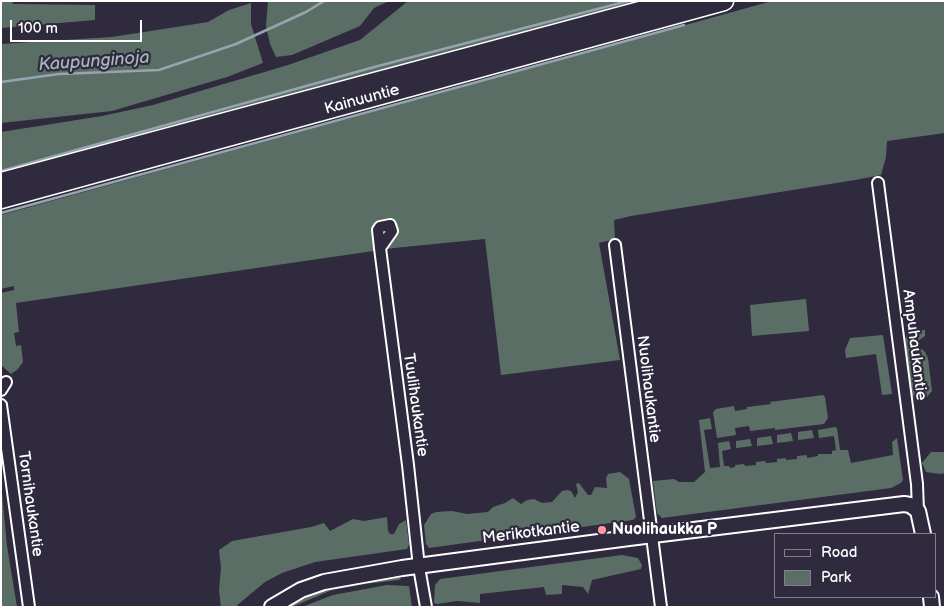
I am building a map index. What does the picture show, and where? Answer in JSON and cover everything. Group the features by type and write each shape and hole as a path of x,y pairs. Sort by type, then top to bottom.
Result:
{"highway":[{"name":"Kainuuntie","path":"1,182 677,1"},
{"name":"Kainuuntie","path":"1,199 724,1"}],"street":[{"name":"Ampuhaukantie","path":"878,183 917,484 918,511"},
{"name":"Nuolihaukantie","path":"615,245 661,607"},
{"name":"Tuulihaukantie","path":"380,248 410,475 419,567 426,607"},
{"name":"Tornihaukantie","path":"1,405 29,607"},
{"name":"Merikotkantie","path":"272,607 301,590 324,582 438,563 904,504 910,505 918,511"},
{"path":"918,511 923,533"}],"green space":[{"path":"1,1 12,1 13,4 95,5 95,20 1,28"},
{"path":"268,1 389,1 374,8 360,26 292,55 276,57 270,44 266,26"},
{"path":"408,1 653,1 1,179 1,132 102,116 153,105 288,65 360,40"},
{"path":"772,1 945,1 945,133 887,141 886,157 881,175 614,220 615,239 599,243 620,360 501,375 485,239 394,248 16,303 19,332 14,333 16,346 21,345 23,362 11,374 1,365 1,293 14,290 14,286 1,289 1,215"},
{"path":"251,3 251,24 263,63 227,77 112,111 1,123 1,44 112,37 208,22 229,10"},
{"path":"806,299 809,331 752,336 750,305"},
{"path":"925,330 925,336 918,341 918,345 928,358 932,391 927,397 915,398 912,395 905,339 909,333"},
{"path":"883,335 892,394 882,395 876,354 846,358 845,350 850,338"},
{"path":"823,395 825,397 828,418 824,424 750,431 749,426 735,428 736,435 717,438 713,412 716,409 734,406 735,411 747,409 747,407 771,404 770,402"},
{"path":"710,418 712,429 704,430 710,468 720,467 718,443 729,441 731,449 722,451 724,466 729,466 730,468 735,467 735,465 756,465 756,462 777,462 777,459 797,459 797,456 807,455 807,458 818,456 818,454 832,454 832,451 836,450 834,436 819,438 818,430 835,427 837,428 840,450 848,450 851,463 893,455 892,442 897,438 903,480 891,488 662,518 657,513 653,481 674,479 679,482 694,482 705,472 699,420"},
{"path":"812,430 814,438 798,440 798,432"},
{"path":"791,433 793,441 777,443 777,435"},
{"path":"771,436 773,444 757,446 757,438"},
{"path":"750,439 752,446 736,448 736,441"},
{"path":"931,452 945,452 945,473 926,472 922,463"},
{"path":"620,472 629,479 636,517 633,520 429,548 426,544 424,525 431,514 436,512 452,511 467,514 488,512 493,507 513,498 521,504 527,500 534,499 542,503 552,502 562,491 567,490 571,491 575,498 578,492 576,484 579,483 588,495 591,495 595,487 607,488 606,478 608,474"},
{"path":"1,482 7,546 17,607 1,607"},
{"path":"387,517 390,534 394,534 399,524 406,520 409,544 407,549 315,562 282,573 265,582 235,607 221,607 219,550 232,541 324,523 330,531 353,519 364,521"},
{"path":"622,555 638,558 642,565 641,569 592,580 588,594 583,587 562,585 562,594 546,595 544,587 480,594 480,603 457,601 434,603 435,585 440,579"},
{"path":"401,575 399,580 332,590 292,607 284,607 330,588"},
{"path":"387,585 409,586 412,607 302,607 333,595"}],"waterway":[{"name":"Kaupunginoja","path":"1,82 59,74 159,70 236,44 306,12 324,1"},
{"path":"1,171 378,66 628,1"},
{"path":"1,213 684,25"}],"place":[{"name":"Nuolihaukka P","path":"602,530"}]}
